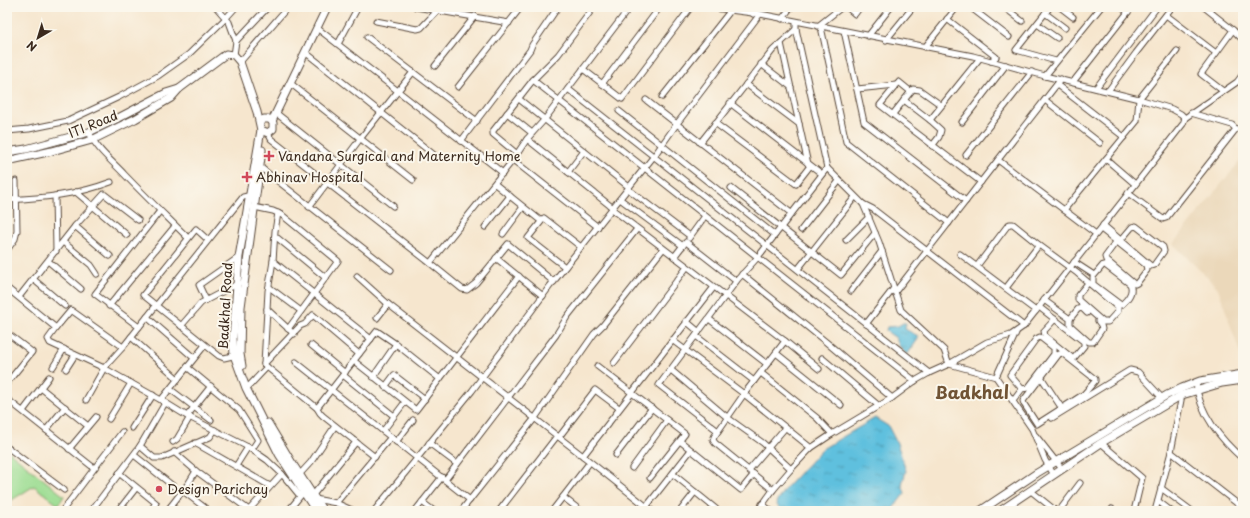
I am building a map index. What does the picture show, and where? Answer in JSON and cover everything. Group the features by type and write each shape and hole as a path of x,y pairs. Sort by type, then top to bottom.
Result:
{"street":[{"path":"216,7 229,22 236,41"},
{"path":"7,132 68,121 119,97 158,76 189,54 236,7"},
{"path":"268,7 236,41 230,55 240,62 260,122 260,128 271,139 464,290 467,290 476,283 508,244 554,282"},
{"path":"240,62 288,7"},
{"path":"265,132 273,129 272,121 327,7"},
{"path":"338,44 358,7"},
{"path":"416,7 438,9 509,23"},
{"path":"458,87 522,7"},
{"path":"461,141 530,50 558,7"},
{"path":"517,154 493,134 493,131 533,80 558,55 594,7"},
{"path":"430,263 495,184 527,139 560,100 630,7"},
{"path":"602,84 660,7"},
{"path":"583,70 622,99 691,7"},
{"path":"707,7 760,14 980,58 1139,99 1172,109 1181,114 1184,118"},
{"path":"753,14 758,7"},
{"path":"782,19 791,7"},
{"path":"820,27 842,7"},
{"path":"847,7 855,14 860,7"},
{"path":"868,36 891,7"},
{"path":"886,40 913,7"},
{"path":"925,47 957,7"},
{"path":"970,7 1009,37"},
{"path":"1004,7 1022,21"},
{"path":"1050,7 1016,50 1056,61"},
{"path":"1060,7 1073,17"},
{"path":"1045,76 1101,7"},
{"path":"1121,7 1128,12"},
{"path":"1073,82 1132,7"},
{"path":"1096,88 1157,7"},
{"path":"1108,91 1172,7"},
{"path":"1204,7 1243,40"},
{"path":"376,22 417,29 421,28 438,9"},
{"path":"662,96 731,10"},
{"path":"1045,13 1065,28"},
{"path":"374,511 482,377 565,267 662,146 676,125 760,14"},
{"path":"1166,15 1216,53"},
{"path":"435,66 476,16"},
{"path":"947,19 996,57 992,61"},
{"path":"796,22 796,29 827,168 863,204 873,209 1024,326"},
{"path":"1037,24 1057,38"},
{"path":"820,27 846,142 949,223"},
{"path":"317,28 503,173"},
{"path":"700,143 761,64 773,50 796,29"},
{"path":"1223,91 1201,74 1233,30"},
{"path":"844,31 864,122 966,201"},
{"path":"367,37 477,121"},
{"path":"715,123 796,184 809,165 781,43"},
{"path":"1064,210 1137,121 1139,99 1177,51"},
{"path":"305,52 433,154"},
{"name":"ITI Road","path":"7,161 92,140 136,119 171,98 179,89 230,55"},
{"path":"930,120 980,58"},
{"path":"761,64 791,87"},
{"path":"962,122 1006,65"},
{"path":"309,207 380,112 413,72"},
{"path":"966,154 1032,72"},
{"path":"758,511 773,490 811,448 892,398 929,373 950,364 987,342 1011,336 1024,326 1183,124 1184,118 1237,82 1243,74"},
{"path":"866,324 927,251 1061,79"},
{"path":"533,80 915,382"},
{"path":"857,89 896,85 899,82 910,91"},
{"path":"290,83 413,180"},
{"path":"746,84 799,124"},
{"path":"896,85 880,105 981,182"},
{"path":"1057,85 1124,137"},
{"name":"ITI Road","path":"7,152 26,149 89,132 166,93 179,89"},
{"path":"568,89 929,373"},
{"path":"893,114 913,89 920,90 941,106"},
{"path":"519,99 628,188 690,236"},
{"path":"646,100 676,125 791,213"},
{"path":"904,100 941,130 939,137 932,146"},
{"path":"1045,100 1100,143"},
{"path":"730,103 822,174"},
{"path":"619,111 775,235"},
{"path":"276,113 393,206"},
{"path":"507,113 532,133"},
{"path":"1128,193 1163,219 1166,218 1236,129 1232,125 1191,113"},
{"path":"260,122 264,119 272,121"},
{"path":"89,132 92,140 102,151 188,238"},
{"name":"Badkhal Road","path":"265,132 260,167 239,257 234,339 246,388 279,454 316,511"},
{"name":"Badkhal Road","path":"265,132 253,195 254,207 241,307 237,355 240,359 249,386 259,406 299,475 303,492"},
{"path":"527,139 637,229 714,286 819,369"},
{"path":"568,172 584,151"},
{"path":"1106,159 1135,184"},
{"path":"513,160 598,227"},
{"path":"998,160 1096,234"},
{"path":"260,167 391,270"},
{"path":"718,431 660,385 726,297 736,281 768,245 780,227 827,168"},
{"path":"7,250 15,239 17,231 16,181"},
{"path":"801,230 839,181"},
{"path":"7,200 55,196 76,192 111,182"},
{"path":"495,184 541,222"},
{"path":"96,187 138,220"},
{"path":"731,188 841,275 875,233"},
{"path":"76,192 127,235"},
{"path":"19,297 76,226 104,194"},
{"path":"86,400 104,368 123,347 243,197 253,195"},
{"path":"55,196 56,251"},
{"path":"485,227 510,196"},
{"path":"798,269 855,197"},
{"path":"620,200 736,281"},
{"path":"863,204 882,252 901,310 944,350 950,364"},
{"path":"254,207 278,213 307,234 338,261 288,329"},
{"path":"503,234 523,207"},
{"path":"95,294 160,211"},
{"path":"266,365 267,309 278,213"},
{"path":"674,257 705,216"},
{"path":"846,240 869,217"},
{"path":"565,267 528,238 544,218 581,247"},
{"path":"977,266 1010,224 1077,273 1118,308 1118,311 1108,322 1103,322 1078,300 1078,294 1088,283"},
{"path":"76,226 110,256"},
{"path":"109,306 175,226"},
{"path":"1102,227 1119,241 1146,265 1147,270 1135,284 1106,260 1106,254 1119,241 1132,227 1136,226 1163,247 1164,251 1153,266 1119,241"},
{"path":"208,240 196,229 143,295 205,345 224,358 237,355"},
{"path":"415,511 457,464 556,335 567,317 637,229"},
{"path":"275,236 326,278"},
{"path":"63,242 91,265 97,274"},
{"path":"1006,288 1039,245"},
{"path":"461,511 535,418 594,334 603,325 663,249"},
{"path":"851,291 882,252"},
{"path":"960,254 1006,288 1055,319 1084,343 1084,346 1074,358 1045,336 1044,331 1055,319"},
{"path":"206,300 199,285 239,257"},
{"path":"496,258 543,296"},
{"path":"48,261 81,289"},
{"path":"273,261 371,339"},
{"path":"1074,262 1094,275"},
{"path":"1105,265 1130,284 1132,288 1131,292 1122,304 1118,305 1093,284 1092,281 1094,275 1101,267 1105,265"},
{"path":"614,363 687,267"},
{"path":"742,274 892,398"},
{"path":"357,276 388,304 652,511"},
{"path":"354,361 416,410 519,276"},
{"path":"33,279 64,306"},
{"path":"181,326 200,303 245,280"},
{"path":"583,456 714,286"},
{"path":"269,287 301,311"},
{"path":"7,288 56,328"},
{"path":"89,290 139,327"},
{"path":"1044,300 1070,319"},
{"path":"377,318 388,304"},
{"path":"1082,308 1099,323 1102,329 1091,343 1070,326 1070,319 1078,309 1082,308"},
{"path":"267,309 294,334"},
{"path":"123,347 71,310 56,328 48,341 104,368 163,401 188,417 250,448 267,460 303,492 288,511"},
{"path":"249,386 300,326 305,324 313,316 360,354"},
{"path":"147,317 194,358"},
{"path":"709,319 767,364"},
{"path":"686,321 697,334 754,381"},
{"path":"317,408 377,331 440,379"},
{"path":"996,377 1016,332"},
{"path":"7,333 32,352 7,383"},
{"path":"131,337 178,379"},
{"path":"1013,401 1022,389 1028,388 1054,354 1054,348 1040,337 1036,339 1010,375 1022,389"},
{"path":"672,340 744,394 811,448"},
{"path":"773,490 713,440 744,394 785,341"},
{"path":"311,344 394,416"},
{"path":"373,377 396,344"},
{"path":"91,511 140,446 170,389 205,345"},
{"path":"53,367 64,349"},
{"path":"776,353 841,405"},
{"path":"1062,353 1095,379 1084,394 1063,410 1038,424 1035,423 1023,401 1059,354 1062,353"},
{"path":"66,369 74,354"},
{"path":"822,358 879,406"},
{"path":"296,362 470,500"},
{"path":"950,364 996,377 1032,429 1040,451 1054,475"},
{"path":"266,365 317,408 320,414 375,457"},
{"path":"597,366 685,434 650,478"},
{"path":"187,367 239,410 258,440 236,466"},
{"path":"671,370 728,418 768,448 791,469"},
{"path":"1032,429 1130,370 1138,372 1162,398"},
{"path":"760,373 817,418 832,434"},
{"path":"1000,511 1102,443 1196,386 1243,374"},
{"path":"385,387 394,375 425,399"},
{"path":"23,411 49,377"},
{"path":"1041,377 1063,410"},
{"path":"980,511 1057,461 1162,398 1182,388 1243,380"},
{"path":"109,419 131,383"},
{"path":"173,442 177,439 194,407 211,386"},
{"path":"1196,386 1205,411 1221,438 1243,459"},
{"path":"41,388 88,426"},
{"path":"170,389 211,420"},
{"path":"499,511 596,390 619,408"},
{"path":"1155,511 1171,452 1182,395"},
{"path":"132,428 153,396"},
{"path":"7,398 94,468"},
{"path":"383,431 405,402"},
{"path":"46,430 65,407"},
{"path":"616,455 652,408"},
{"path":"69,449 96,417"},
{"path":"396,442 413,420"},
{"path":"632,468 668,420"},
{"path":"299,475 311,462 335,426"},
{"path":"749,470 785,428"},
{"path":"140,446 156,459 210,437 215,430"},
{"path":"62,511 122,432"},
{"path":"1035,435 1062,469"},
{"path":"336,503 391,437"},
{"path":"680,441 741,490 754,474"},
{"path":"354,511 336,503 314,497 356,442"},
{"path":"195,443 270,486"},
{"path":"429,443 457,464"},
{"path":"1102,443 1142,478 1134,511"},
{"path":"7,447 64,490"},
{"path":"646,507 691,450"},
{"path":"174,452 196,471 249,511 282,474"},
{"path":"1171,452 1243,508"},
{"path":"134,455 173,486"},
{"path":"552,511 590,462"},
{"path":"167,511 183,491 196,471"},
{"path":"119,473 156,503 150,511"},
{"path":"672,474 716,511"},
{"path":"1031,491 1058,511 1080,483"},
{"path":"118,511 136,488"},
{"path":"1161,488 1192,511"},
{"path":"183,491 209,511"},
{"name":"Badkhal Road","path":"303,492 314,497 323,511"},
{"path":"680,511 695,492"},
{"path":"563,497 581,511"},
{"path":"1158,501 1172,511"},
{"path":"422,502 434,511"},
{"path":"762,504 771,511"},
{"path":"171,506 177,511"}],"shaded area":[{"path":"1243,157 1243,362 1218,288 1173,244"}],"green space":[{"path":"7,450 64,496 58,505 34,486 7,503"}],"water":[{"path":"906,323 905,329 918,336 918,339 907,355 899,346 896,338 886,331 887,327 898,326"},
{"path":"875,418 888,426 897,443 906,471 902,484 905,493 891,511 781,511 776,503 784,490 822,449"}],"place":[{"name":"Vandana Surgical and Maternity Home","path":"269,156"},
{"name":"Abhinav Hospital","path":"247,177"},
{"name":"Design Parichay","path":"159,489"}],"district":[{"name":"Badkhal","path":"972,393"}]}
